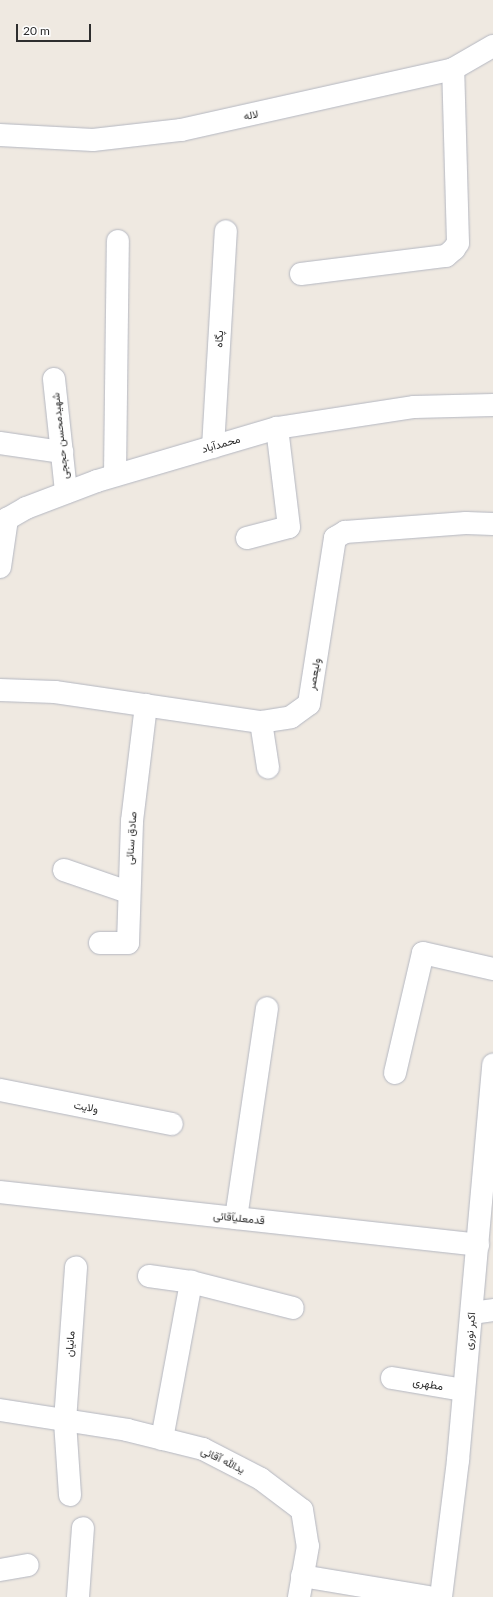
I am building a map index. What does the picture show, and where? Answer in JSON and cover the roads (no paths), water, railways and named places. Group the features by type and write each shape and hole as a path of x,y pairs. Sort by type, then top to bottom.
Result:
{"street":[{"name":"لاله","path":"0,135 93,140 181,130 453,69 493,46"},
{"path":"301,274 446,256 454,249 458,243 453,69"},
{"name":"پگاه","path":"213,447 226,231"},
{"path":"115,475 118,241"},
{"name":"شهیدمحسن حججی","path":"54,379 66,492"},
{"name":"محمدآباد","path":"0,567 7,519 26,508 115,475 278,428 414,407 493,405"},
{"path":"247,538 289,527 278,428"},
{"path":"0,443 62,452"},
{"name":"ولیعصر","path":"0,690 55,692 261,722 291,718 309,704 335,538 345,532 466,523 493,524"},
{"name":"صادق سنائی","path":"100,943 128,943 128,892 132,822 146,705"},
{"path":"261,722 268,767"},
{"path":"64,870 128,892"},
{"path":"395,1073 423,953 493,969"},
{"path":"236,1218 267,1008"},
{"name":"اکبر نوری","path":"440,1597 464,1390 478,1245 487,1223 493,1065"},
{"name":"ولایت","path":"0,1090 172,1124"},
{"name":"قدمعلیآقائی","path":"0,1192 478,1245"},
{"name":"مانیان","path":"70,1495 64,1421 76,1266"},
{"path":"149,1276 191,1282 293,1308"},
{"path":"162,1439 191,1282"},
{"path":"472,1313 493,1310"},
{"name":"مطهری","path":"392,1378 464,1390"},
{"name":"یدالله آقائی","path":"0,1410 127,1430 203,1449 260,1479 302,1510 308,1546 299,1597"},
{"path":"78,1597 83,1528"},
{"path":"0,1570 28,1565"},
{"path":"302,1576 427,1597"}]}
